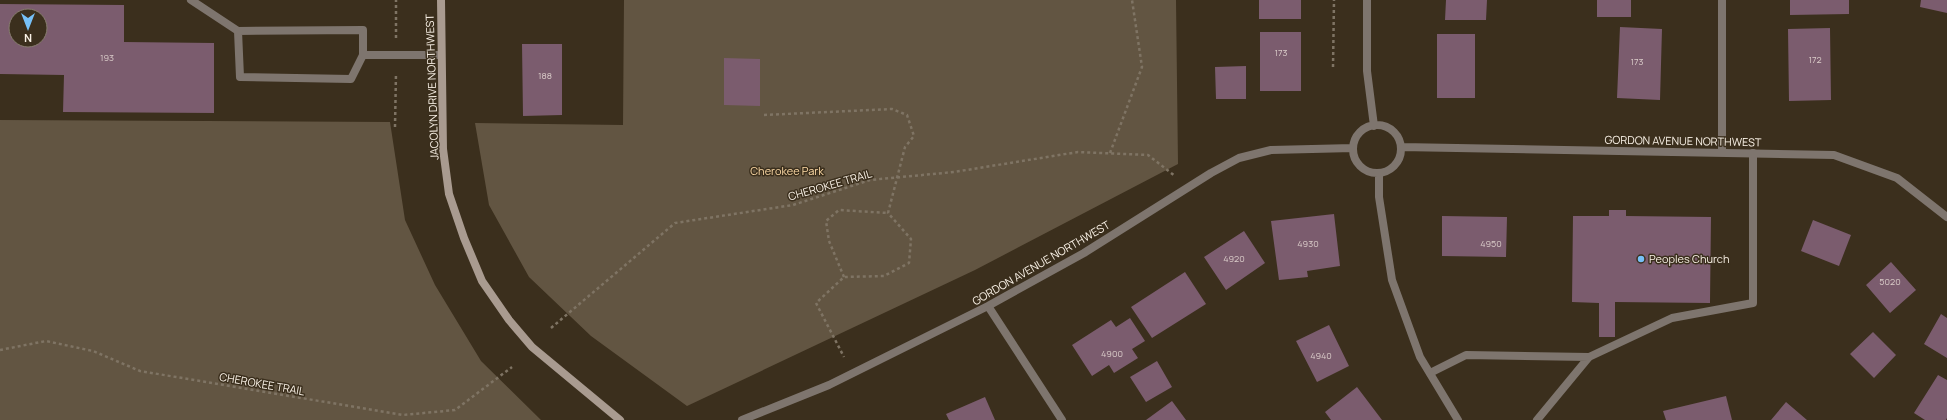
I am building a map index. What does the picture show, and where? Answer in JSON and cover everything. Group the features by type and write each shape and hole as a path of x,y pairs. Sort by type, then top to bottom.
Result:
{"street":[{"path":"191,0 238,31 363,30 364,55 351,79 240,77 238,31"},
{"name":"JACOLYN DRIVE NORTHWEST","path":"441,0 443,149 449,194 464,238 482,281 509,320 532,347 620,420"},
{"path":"1367,0 1367,71 1374,126"},
{"path":"1722,0 1722,152"},
{"path":"364,55 441,55"},
{"path":"1374,126 1381,126 1394,133 1399,140 1400,147 1398,162 1392,168 1379,173 1371,173 1363,169 1354,156 1353,148 1359,133 1366,128 1374,126"},
{"name":"GORDON AVENUE NORTHWEST","path":"1400,147 1834,154 1896,178 1947,217"},
{"name":"GORDON AVENUE NORTHWEST","path":"742,420 829,385 988,306 1084,253 1210,173 1246,156 1271,150 1353,148"},
{"path":"1537,420 1589,357 1672,318 1753,303 1753,153"},
{"path":"1379,173 1379,197 1392,280 1420,357 1458,420"},
{"path":"988,306 1062,420"},
{"path":"1430,374 1466,354 1589,357"}],"path":[{"path":"1110,153 1142,67 1132,0"},
{"path":"1334,0 1334,67"},
{"path":"764,115 892,109 907,115 914,136 905,147 888,213"},
{"name":"CHEROKEE TRAIL","path":"552,328 675,223 793,205 870,180 954,172 1078,152 1148,154 1173,173 1186,188"},
{"path":"844,277 830,241 826,221 839,210 888,213 911,239 909,263 884,276 844,277 816,303 852,374"},
{"name":"CHEROKEE TRAIL","path":"0,350 46,341 93,351 140,371 403,416 455,410 512,367"}],"green space":[{"name":"Cherokee Park","path":"624,0 1176,0 1178,164 975,270 687,406 591,336 529,277 489,205 475,123 623,125"},
{"path":"0,120 390,122 405,220 435,285 481,361 541,420 0,420"}],"building":[{"path":"1259,0 1301,0 1301,19 1259,19"},
{"path":"1446,0 1487,0 1486,20 1445,20"},
{"path":"1597,0 1631,0 1631,17 1597,17"},
{"path":"1790,0 1849,0 1849,14 1790,15"},
{"path":"1921,0 1947,0 1947,13 1920,7"},
{"path":"0,4 124,5 124,42 214,43 214,113 63,112 64,75 0,74"},
{"path":"1620,27 1662,29 1660,100 1617,98"},
{"path":"1830,28 1831,100 1789,101 1788,29"},
{"path":"1260,32 1301,32 1301,91 1260,91"},
{"path":"1437,34 1475,34 1475,98 1437,98"},
{"path":"522,44 562,44 562,115 523,116"},
{"path":"724,58 760,59 760,106 724,105"},
{"path":"1246,66 1246,99 1216,99 1215,67"},
{"name":"Peoples Church","path":"1609,210 1626,210 1626,216 1711,217 1710,303 1615,302 1615,337 1599,337 1599,303 1572,302 1573,216 1609,216"},
{"path":"1334,214 1340,266 1307,271 1308,277 1279,280 1271,221"},
{"path":"1442,216 1507,217 1506,257 1442,256"},
{"path":"1813,220 1851,235 1839,266 1801,251"},
{"path":"1244,231 1265,263 1226,290 1204,257"},
{"path":"1891,262 1916,290 1890,313 1866,285"},
{"path":"1185,272 1206,304 1152,338 1131,307"},
{"path":"1941,314 1947,318 1947,358 1924,344"},
{"path":"1130,318 1145,341 1132,349 1138,358 1114,373 1109,365 1092,376 1072,345 1111,320 1116,327"},
{"path":"1329,325 1349,366 1317,382 1296,341"},
{"path":"1873,332 1896,355 1874,378 1850,354"},
{"path":"1157,361 1172,387 1146,402 1130,377"},
{"path":"1938,375 1947,380 1947,418 1946,420 1925,420 1914,413"},
{"path":"1357,387 1382,420 1331,420 1325,412"},
{"path":"1726,396 1732,420 1666,420 1663,411"},
{"path":"985,397 995,420 949,420 946,414"},
{"path":"1172,401 1186,420 1146,420"},
{"path":"1786,402 1807,420 1771,420"}],"place":[{"name":"Peoples Church","path":"1641,259"}]}
